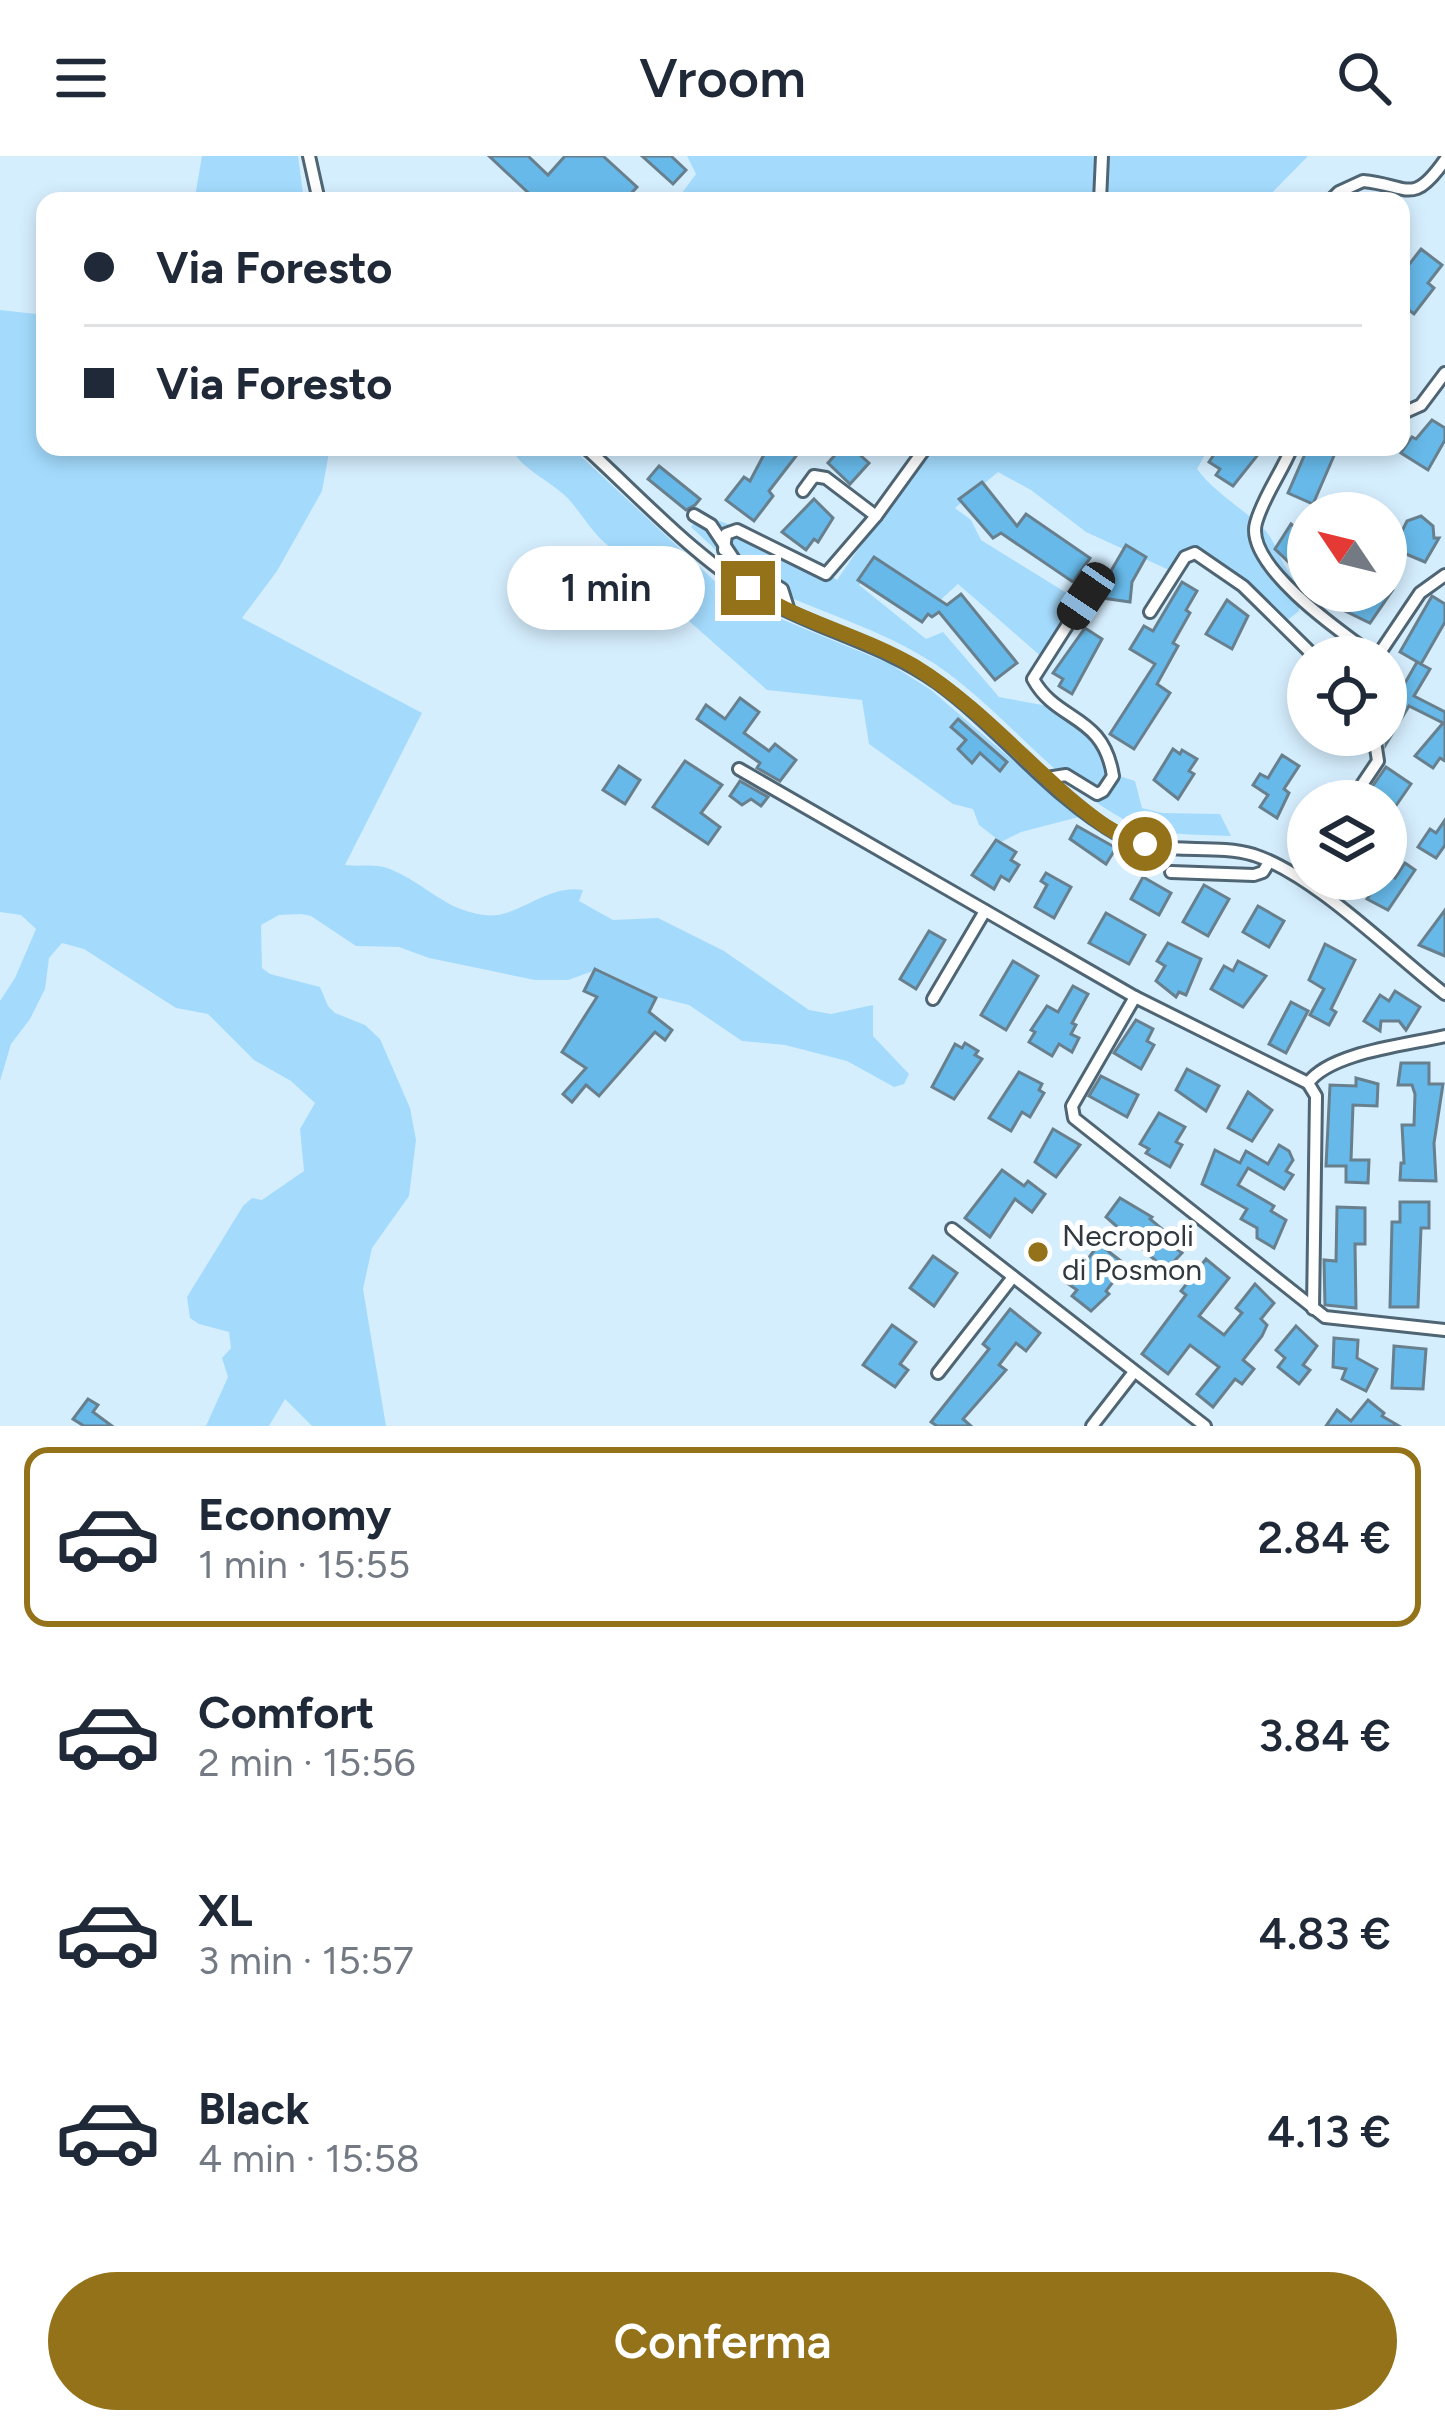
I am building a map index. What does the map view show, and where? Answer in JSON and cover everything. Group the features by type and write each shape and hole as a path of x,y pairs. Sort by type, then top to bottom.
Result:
{"street":[{"path":"309,156 317,192"},
{"path":"1100,192 1102,156"},
{"path":"1410,192 1419,190 1445,160"},
{"path":"1339,192 1363,181 1404,192"},
{"path":"1410,410 1420,405 1445,373"},
{"path":"595,456 726,572 789,611 858,638 916,668 964,703 1087,813 1127,839 1252,854 1287,873"},
{"path":"724,550 722,540 737,530 826,574 919,456"},
{"path":"1288,456 1255,525 1256,538 1303,602 1348,636"},
{"path":"802,491 814,476 826,478 876,516"},
{"path":"694,515 711,525 724,550 782,589 789,611"},
{"path":"1150,612 1185,557 1195,553 1243,586 1294,636"},
{"path":"1390,636 1420,593 1445,575"},
{"path":"1047,778 1066,775 1097,794 1112,776 1100,738 1040,691 1033,679 1086,596"},
{"path":"739,770 1135,997 1308,1083 1316,1096 1313,1309"},
{"path":"1171,872 1254,875 1263,872 1269,862"},
{"path":"1325,900 1445,994"},
{"path":"933,999 985,911"},
{"path":"1135,997 1072,1106 1074,1118 1313,1309 1338,1322 1445,1330"},
{"path":"1308,1083 1325,1067 1359,1055 1445,1036"},
{"path":"952,1229 1205,1426"},
{"path":"938,1373 1012,1277"},
{"path":"1093,1426 1134,1372"}],"shaded area":[{"path":"202,156 298,156 303,192 196,191"},
{"path":"687,156 1308,156 1273,192 683,192 696,174"},
{"path":"0,310 36,314 36,456 328,456 322,491 277,571 242,618 422,713 345,865 386,868 458,908 484,915 508,912 556,892 583,890 579,901 613,920 658,918 724,951 809,1010 831,1014 873,1005 873,1036 909,1074 904,1084 894,1087 847,1061 785,1045 742,1041 689,1005 657,997 599,969 568,980 535,980 429,958 399,947 356,946 311,916 279,915 261,925 262,968 320,987 335,1013 365,1025 380,1039 410,1108 416,1140 409,1196 372,1248 363,1289 386,1426 312,1426 285,1399 269,1426 206,1426 228,1377 222,1358 231,1348 229,1332 190,1318 187,1297 243,1206 252,1198 262,1200 304,1171 300,1129 315,1103 291,1081 254,1060 208,1014 176,1008 84,949 62,943 49,958 45,989 11,1044 0,1081 0,1001 36,929 21,915 0,912"},
{"path":"517,456 581,456 719,585 764,612 890,664 931,690 1079,817 1001,842 979,825 973,809 953,804 869,744 862,700 767,690 681,614 678,586 668,571 609,546 565,495"},
{"path":"923,456 1204,456 1197,469 1273,541 1287,568 1287,612 1298,612 1289,619 1275,617 1211,565 1189,561 1183,568 1169,570 1086,532 1031,490 998,472 955,508 971,520 981,540 1078,600 1044,659 958,584 935,605 877,561 859,585 926,639 943,632 999,697 1053,707 1059,699 1089,730 1104,771 1135,781 1142,808 1220,814 1231,836 1162,832 1123,819 1076,787 945,671 882,635 760,583 691,527 700,514 754,534 837,580"}],"building":[{"path":"489,156 528,156 548,175 565,156 603,156 637,187 632,192 527,192"},
{"path":"642,156 671,156 686,170 673,184"},
{"path":"1421,249 1442,265 1428,283 1434,288 1414,314 1410,311 1410,263"},
{"path":"1432,420 1445,428 1445,440 1428,470 1406,456 1410,456 1410,440"},
{"path":"763,456 796,456 769,491 773,496 754,521 726,500 744,477 750,481"},
{"path":"834,456 861,456 869,463 850,484 828,463"},
{"path":"1213,456 1257,456 1233,486 1216,475 1220,469 1209,462"},
{"path":"1304,456 1334,456 1318,492 1288,492"},
{"path":"659,466 700,499 695,505 686,510 648,479"},
{"path":"982,482 1017,526 1026,514 1090,558 1073,582 1001,533 993,538 959,499"},
{"path":"814,499 833,518 818,542 814,539 806,550 782,532"},
{"path":"1421,516 1433,526 1434,538 1439,538 1425,562 1407,554 1407,521"},
{"path":"1287,530 1287,561 1275,549"},
{"path":"1126,545 1146,557 1132,582 1130,602 1102,598 1104,583"},
{"path":"874,557 947,605 961,594 1017,663 995,680 939,612 932,617 928,614 922,622 858,580"},
{"path":"1182,582 1197,591 1173,643 1178,646 1157,684 1170,693 1134,749 1110,734 1155,664 1130,649 1144,626 1153,631"},
{"path":"1432,596 1445,604 1445,622 1421,664 1407,656 1407,640"},
{"path":"1227,600 1248,616 1232,649 1206,634"},
{"path":"1347,612 1378,612 1370,623"},
{"path":"1085,628 1102,639 1072,694 1059,686 1063,679 1053,673"},
{"path":"1417,662 1430,669 1414,696 1445,712 1445,761 1440,758 1433,768 1415,756 1443,723 1409,706 1407,709 1407,680"},
{"path":"740,698 759,712 744,733 769,751 775,744 796,760 780,781 697,719 706,705 725,719"},
{"path":"958,719 1007,762 1000,771 980,753 972,763 958,749 966,740 951,727"},
{"path":"1173,749 1197,759 1189,771 1194,774 1178,799 1154,780"},
{"path":"1282,755 1299,766 1287,780 1287,797 1277,818 1260,807 1268,795 1253,785 1260,774 1268,778"},
{"path":"685,761 722,785 701,813 720,827 708,844 653,807"},
{"path":"619,766 640,780 625,804 603,790"},
{"path":"1386,767 1405,780 1377,780"},
{"path":"740,781 768,797 761,806 751,799 742,805 730,796"},
{"path":"1445,820 1445,845 1436,858 1418,847 1430,829 1436,833"},
{"path":"1077,826 1116,848 1106,864 1070,839"},
{"path":"996,840 1016,852 1011,860 1019,865 1009,881 1001,876 994,889 972,875"},
{"path":"1046,873 1071,887 1054,918 1035,907 1047,885 1041,881"},
{"path":"1143,877 1171,893 1159,915 1131,899"},
{"path":"1204,885 1229,899 1208,936 1183,922"},
{"path":"1369,900 1395,900 1388,910"},
{"path":"1258,906 1284,921 1269,947 1243,932"},
{"path":"1445,910 1445,956 1419,945"},
{"path":"1106,913 1145,935 1129,964 1089,943"},
{"path":"929,931 945,940 916,989 900,979"},
{"path":"1168,943 1201,959 1186,995 1179,992 1176,997 1156,981 1165,966 1157,961"},
{"path":"1325,944 1355,960 1331,1009 1336,1012 1329,1025 1310,1015 1324,989 1309,980"},
{"path":"1013,961 1038,976 1006,1030 981,1015"},
{"path":"1238,961 1266,976 1243,1007 1211,989 1224,966 1233,971"},
{"path":"595,969 656,998 649,1012 672,1030 665,1040 655,1032 599,1096 586,1085 572,1102 563,1094 586,1068 562,1052 597,997 584,991"},
{"path":"1073,986 1088,994 1072,1023 1076,1025 1071,1034 1079,1038 1072,1052 1059,1044 1052,1056 1029,1042 1035,1032 1031,1030 1047,1006 1058,1012"},
{"path":"1395,991 1420,1007 1406,1030 1399,1021 1381,1021 1380,1031 1364,1021 1380,995 1389,1001"},
{"path":"1291,1002 1308,1011 1286,1053 1269,1044"},
{"path":"1136,1020 1153,1029 1147,1041 1154,1045 1141,1069 1114,1053"},
{"path":"965,1043 982,1059 954,1099 932,1087 955,1044 962,1048"},
{"path":"1401,1063 1429,1063 1429,1084 1443,1084 1434,1143 1436,1181 1400,1180 1402,1125 1414,1125 1415,1094 1412,1085 1398,1085"},
{"path":"1187,1069 1219,1086 1206,1111 1176,1090"},
{"path":"1019,1072 1042,1084 1039,1090 1044,1093 1030,1117 1022,1112 1011,1131 989,1118"},
{"path":"1101,1076 1138,1095 1127,1117 1089,1096"},
{"path":"1356,1078 1378,1084 1377,1106 1353,1105 1351,1160 1369,1160 1368,1183 1346,1182 1346,1166 1326,1166 1330,1085 1356,1086"},
{"path":"1248,1092 1272,1110 1252,1141 1228,1128"},
{"path":"1159,1113 1185,1127 1170,1167 1140,1144"},
{"path":"1053,1129 1080,1145 1056,1177 1035,1162"},
{"path":"1279,1145 1293,1160 1286,1171 1293,1175 1284,1189 1248,1168 1238,1185 1274,1206 1271,1211 1286,1220 1274,1248 1257,1238 1257,1228 1241,1219 1247,1209 1202,1184 1215,1150 1240,1163 1246,1151 1268,1164"},
{"path":"1002,1170 1045,1194 1032,1212 1015,1199 990,1237 965,1218"},
{"path":"1120,1198 1152,1217 1168,1234 1164,1239 1182,1253 1158,1278 1147,1270 1155,1260 1106,1217"},
{"path":"1400,1202 1429,1202 1429,1228 1421,1228 1418,1307 1390,1307 1392,1222 1400,1222"},
{"path":"1337,1207 1365,1208 1365,1244 1355,1244 1356,1308 1325,1305 1324,1260 1336,1261"},
{"path":"1099,1244 1126,1265 1106,1291 1109,1294 1091,1311 1072,1296 1077,1290 1064,1281 1073,1270 1077,1273"},
{"path":"933,1256 957,1273 934,1306 910,1288"},
{"path":"1206,1259 1229,1278 1199,1316 1224,1335 1242,1313 1236,1308 1255,1284 1274,1303 1261,1319 1267,1325 1262,1336 1243,1360 1254,1369 1242,1384 1235,1379 1213,1407 1197,1394 1219,1367 1190,1345 1168,1374 1142,1354"},
{"path":"1010,1309 1040,1333 1026,1351 1016,1343 999,1365 1006,1370 963,1419 971,1426 937,1426 931,1422 989,1349 983,1344"},
{"path":"892,1325 916,1342 900,1364 908,1370 895,1387 863,1365"},
{"path":"1296,1326 1317,1346 1303,1365 1310,1370 1299,1384 1278,1367 1285,1358 1276,1350"},
{"path":"1334,1338 1358,1340 1357,1358 1377,1369 1366,1391 1342,1379 1346,1369 1333,1367"},
{"path":"1394,1346 1426,1349 1423,1389 1392,1388"},
{"path":"88,1399 98,1405 93,1412 112,1426 84,1426 73,1419"},
{"path":"1368,1400 1399,1426 1326,1426 1337,1410 1351,1421"}],"place":[{"name":"Necropoli di Posmon","path":"1038,1252"}],"route":[{"path":"748,588 781,608 858,638 916,668 964,703 1087,813 1115,833 1145,844"}]}
